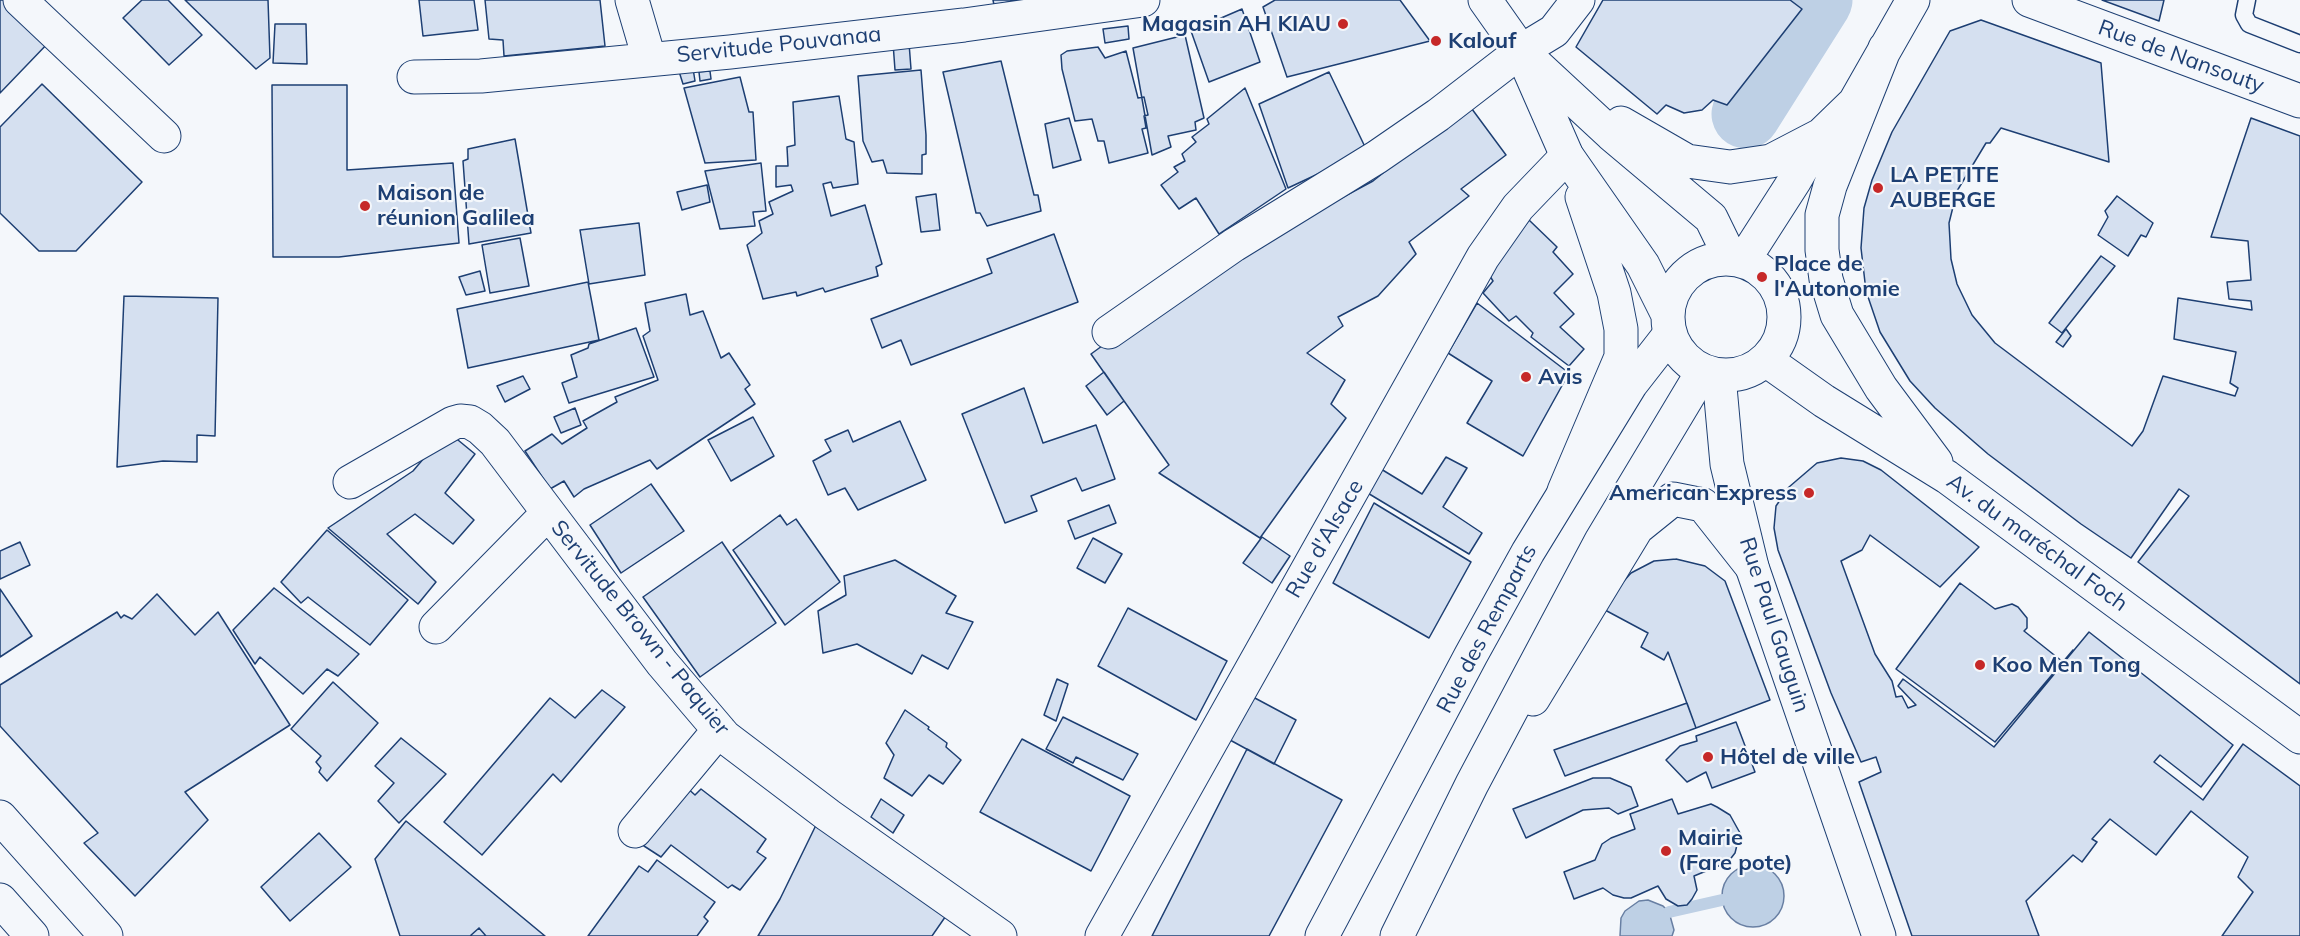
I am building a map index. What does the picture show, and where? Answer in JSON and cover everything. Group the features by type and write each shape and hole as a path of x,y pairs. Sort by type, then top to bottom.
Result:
{"street":[{"path":"20,0 164,136"},
{"path":"632,0 649,58"},
{"name":"Servitude Pouvanaa","path":"414,77 481,76 730,52 953,26 1143,0"},
{"path":"1485,0 1521,51 1567,156 1611,283 1621,329 1621,357 1564,491"},
{"path":"1109,332 1234,245 1377,158 1438,115 1521,51 1554,31 1578,0"},
{"path":"1566,92 1686,161 1730,167 1771,161 1821,135 1856,102 1912,0"},
{"name":"Rue de Nansouty","path":"2029,0 2300,101"},
{"path":"1885,48 1830,186 1822,215 1822,250 1826,279 1837,315 1881,388 1947,477"},
{"path":"1521,51 1611,134 1711,218 1737,260"},
{"path":"1737,260 1795,180 1821,135"},
{"path":"1567,156 1643,265 1678,350 1689,362 1711,374 1745,373 1766,360 1779,344 1785,325 1783,305 1775,286 1762,271 1737,260 1715,260 1700,265 1688,274 1677,286 1671,300 1669,325"},
{"name":"Rue d'Alsace","path":"1102,936 1483,257 1518,207 1567,156"},
{"name":"Rue des Remparts","path":"1322,936 1471,655 1564,491 1669,325"},
{"name":"Av. du maréchal Foch","path":"1766,360 1824,401 1947,477 2300,737"},
{"path":"1397,936 1472,784 1601,541 1711,374"},
{"name":"Rue Paul Gauguin","path":"1711,374 1727,465 1752,567 1879,936"},
{"name":"Servitude Brown - Paquier","path":"350,482 429,435 460,420 470,422 480,428 495,442 662,663 725,737 818,807 999,936"},
{"path":"1435,860 1637,528 1673,499 1702,505 1752,567"},
{"path":"436,627 548,513"},
{"path":"635,831 719,730"},
{"path":"0,818 106,936"},
{"path":"0,900 32,936"}],"lane":[{"path":"2247,0 2244,15 2249,24 2300,44"}],"water":[{"path":"1753,865 1770,870 1775,874 1779,879 1784,896 1779,913 1775,918 1770,922 1753,927 1736,922 1731,918 1727,913 1722,896 1727,879 1731,874 1736,870"},
{"path":"1648,900 1663,906 1669,912 1674,930 1672,936 1620,936 1621,918 1625,911 1639,901"}],"building":[{"path":"0,0 8,0 50,41 0,93"},
{"path":"142,0 168,0 202,35 169,65 123,18"},
{"path":"185,0 268,0 270,58 256,69"},
{"path":"419,0 474,0 478,30 423,36"},
{"path":"485,0 600,0 605,46 504,56 503,40 489,39"},
{"path":"993,0 1018,0 994,5"},
{"name":"Magasin AH KIAU","path":"1275,0 1400,0 1430,41 1287,77 1263,7"},
{"path":"1603,0 1790,0 1802,9 1727,105 1713,100 1702,110 1684,113 1666,105 1657,114 1576,47"},
{"path":"2102,0 2164,0 2159,21"},
{"path":"1242,9 1260,62 1209,82 1191,31"},
{"path":"1981,20 2101,63 2109,162 2001,128 1990,143 1986,143 1957,191 1949,223 1951,259 1957,284 1972,315 1995,343 2132,446 2143,431 2163,376 2235,396 2238,388 2230,383 2236,352 2174,339 2178,298 2252,310 2251,301 2229,299 2227,282 2251,280 2248,241 2211,237 2251,118 2300,136 2300,684 2138,562 2189,496 2179,489 2131,558 2081,524 1988,454 1935,408 1910,381 1880,332 1866,291 1861,248 1864,208 1872,180 1892,132 1950,31"},
{"path":"275,24 306,24 307,64 273,63"},
{"path":"1128,26 1129,39 1105,43 1103,29"},
{"path":"1185,35 1204,118 1195,122 1196,130 1168,136 1171,147 1152,155 1133,48"},
{"path":"893,43 909,43 911,69 895,70"},
{"path":"1098,47 1105,58 1126,51 1138,98 1144,97 1148,115 1144,116 1146,128 1142,129 1148,153 1109,163 1104,141 1098,141 1092,119 1075,121 1062,69 1061,55 1067,51"},
{"path":"1001,61 1034,195 1038,195 1041,211 987,226 980,213 976,213 943,72"},
{"path":"692,62 695,81 683,84 677,65"},
{"path":"921,70 926,135 926,154 922,155 922,174 887,173 883,160 872,162 863,141 858,76"},
{"path":"710,71 711,79 700,81 699,72"},
{"path":"1329,72 1367,151 1288,188 1259,104"},
{"path":"740,77 749,112 753,112 756,160 705,163 684,88"},
{"path":"42,84 142,182 76,251 39,251 0,213 0,127"},
{"name":"Maison de réunion Galilea","path":"272,85 347,85 347,170 453,163 459,243 339,257 273,257"},
{"path":"1245,88 1286,189 1219,234 1196,198 1179,209 1161,185 1178,172 1174,167 1185,161 1182,154 1196,142 1192,137 1209,124 1207,119"},
{"path":"839,96 846,139 854,142 858,184 833,188 831,182 823,184 831,216 865,205 882,264 876,267 878,276 825,292 823,288 797,296 796,292 763,299 747,245 762,233 759,221 773,214 769,202 793,191 791,185 776,187 776,166 788,166 787,147 795,145 793,102"},
{"path":"1469,105 1506,155 1461,189 1469,196 1409,242 1416,254 1378,296 1338,317 1343,326 1307,353 1345,380 1331,404 1346,418 1260,538 1159,473 1169,465 1091,354 1205,271 1373,181"},
{"path":"1069,118 1081,160 1053,168 1045,124"},
{"path":"515,139 531,233 469,244 463,161 468,159 468,149"},
{"path":"761,163 766,211 753,212 755,226 720,229 705,171"},
{"path":"707,185 710,202 682,210 677,192"},
{"path":"936,194 940,230 921,232 916,197"},
{"path":"2117,196 2153,223 2146,237 2141,235 2128,256 2098,235 2108,217 2105,211"},
{"name":"Avis","path":"1529,220 1557,247 1553,252 1573,274 1554,293 1574,314 1560,327 1584,349 1569,366 1531,337 1533,333 1516,316 1509,321 1483,293 1493,281 1488,273"},
{"path":"639,223 645,275 589,284 580,230"},
{"path":"1054,234 1078,302 911,365 901,340 882,348 871,319 992,273 987,259"},
{"path":"520,238 529,286 490,293 482,245"},
{"path":"2101,256 2115,266 2062,333 2049,323"},
{"path":"480,271 485,291 466,295 459,277"},
{"path":"588,282 599,340 468,368 457,309"},
{"path":"686,294 690,315 703,311 721,358 729,353 750,385 745,389 755,404 657,469 650,460 584,489 574,497 564,481 550,489 525,451 552,434 562,444 587,428 583,421 617,402 615,397 658,380 643,336 650,331 645,303"},
{"path":"124,296 218,298 215,436 197,435 197,462 163,461 117,467"},
{"name":"Avis","path":"1477,303 1569,373 1523,456 1467,423 1492,381 1448,353"},
{"path":"636,328 654,377 569,403 562,383 577,377 571,355 588,348 589,344"},
{"path":"2066,329 2071,336 2063,347 2056,342"},
{"path":"1104,372 1124,401 1107,415 1086,386"},
{"path":"523,376 530,389 505,402 497,386"},
{"path":"1024,388 1043,443 1096,425 1115,479 1082,491 1076,478 1031,496 1037,511 1005,523 962,414"},
{"path":"575,408 581,425 561,433 554,417"},
{"path":"753,417 774,456 731,481 708,440"},
{"path":"900,421 926,480 858,510 845,488 828,495 813,461 831,451 825,440 848,430 853,442"},
{"path":"447,431 475,454 445,493 474,520 453,544 415,514 387,534 436,582 418,604 328,528 413,471"},
{"path":"1446,457 1467,468 1443,507 1482,533 1469,554 1366,492 1381,469 1422,494"},
{"path":"1841,458 1863,461 1881,470 1979,547 1940,587 1870,535 1862,550 1841,561 1875,654 1892,681 1896,697 1902,696 1908,708 1916,705 1898,686 1903,679 1994,747 2089,632 2233,745 2201,787 2160,755 2154,762 2203,800 2243,744 2300,786 2300,936 2222,936 2253,892 2238,877 2248,857 2191,811 2156,855 2110,819 2092,839 2097,842 2082,862 2073,855 2026,901 2039,936 1912,936 1859,782 1881,772 1876,757 1861,762 1831,693 1778,550 1774,528 1776,506 1789,487 1817,463"},
{"path":"651,484 684,531 621,573 590,525"},
{"path":"1374,503 1471,562 1429,638 1333,583"},
{"path":"1109,505 1116,523 1075,539 1068,521"},
{"path":"780,515 787,525 796,519 840,582 785,625 733,550"},
{"path":"327,530 408,600 370,645 308,597 301,603 281,582"},
{"path":"1262,537 1290,556 1272,583 1243,563"},
{"path":"1093,538 1122,554 1105,583 1077,568"},
{"path":"20,542 30,565 0,579 0,551"},
{"path":"722,542 776,623 700,677 643,597"},
{"path":"1676,559 1705,566 1725,581 1770,700 1696,728 1668,652 1664,660 1641,647 1648,633 1605,610 1614,592 1631,573 1654,561"},
{"path":"895,560 956,596 946,613 973,622 948,669 922,655 912,674 857,644 823,653 818,611 846,595 844,576"},
{"name":"Koo Men Tong","path":"1960,583 1995,609 2012,604 2018,607 2027,618 2027,628 2024,631 2063,662 1995,742 1896,669"},
{"path":"274,588 359,654 338,676 327,669 303,694 260,657 255,664 233,630"},
{"path":"0,589 32,636 0,657"},
{"path":"157,594 195,635 218,612 290,725 185,792 208,820 135,896 84,843 98,833 0,726 0,685 117,612 121,618 124,615 132,619"},
{"path":"1128,608 1227,661 1196,720 1098,666"},
{"path":"1057,679 1068,684 1056,721 1044,715"},
{"path":"333,682 378,723 327,781 319,772 321,768 316,762 321,756 291,729"},
{"path":"602,690 625,707 561,782 553,774 482,855 444,822 550,698 575,718"},
{"path":"1253,697 1296,720 1274,764 1230,740"},
{"path":"1687,703 1696,728 1565,776 1554,750"},
{"path":"905,710 947,743 946,747 961,760 943,784 929,775 912,796 884,778 894,755 886,743"},
{"path":"1063,717 1138,754 1123,780 1076,757 1073,763 1046,749"},
{"name":"Hôtel de ville","path":"1736,722 1755,772 1712,788 1706,772 1687,782 1666,760 1680,746 1697,741 1696,736"},
{"path":"401,738 446,774 399,823 378,801 394,783 375,766"},
{"path":"1022,739 1130,796 1091,871 980,812"},
{"path":"1247,749 1342,800 1269,936 1152,936"},
{"path":"1593,778 1610,778 1631,787 1638,806 1618,814 1609,808 1583,810 1526,838 1513,809"},
{"path":"685,786 695,795 701,789 766,839 757,852 766,858 740,890 732,885 728,888 671,845 661,857 644,846 642,835"},
{"path":"881,799 904,815 893,833 871,817"},
{"name":"Mairie (Fare pote)","path":"1672,799 1678,814 1711,804 1717,807 1730,815 1740,833 1735,853 1728,862 1694,876 1697,890 1687,905 1678,906 1666,899 1658,886 1631,898 1613,895 1603,888 1574,899 1564,872 1595,860 1602,844 1635,829 1630,814"},
{"path":"406,821 545,936 486,936 479,928 470,936 400,936 375,859"},
{"path":"818,821 950,910 932,936 758,936 780,899"},
{"path":"319,833 351,867 290,921 261,887"},
{"path":"657,860 715,902 704,917 708,921 697,936 588,936 639,866 648,872"},
{"path":"479,928 486,936 470,936"}],"waterway":[{"path":"1746,114 1818,0"},
{"path":"1669,912 1722,900"}],"place":[{"name":"Magasin AH KIAU","path":"1343,24"},
{"name":"Kalouf","path":"1436,41"},
{"name":"LA PETITE AUBERGE","path":"1878,188"},
{"name":"Maison de réunion Galilea","path":"365,206"},
{"name":"Place de l'Autonomie","path":"1762,277"},
{"name":"Avis","path":"1526,377"},
{"name":"American Express","path":"1809,493"},
{"name":"Koo Men Tong","path":"1980,665"},
{"name":"Hôtel de ville","path":"1708,757"},
{"name":"Mairie (Fare pote)","path":"1666,851"}]}
